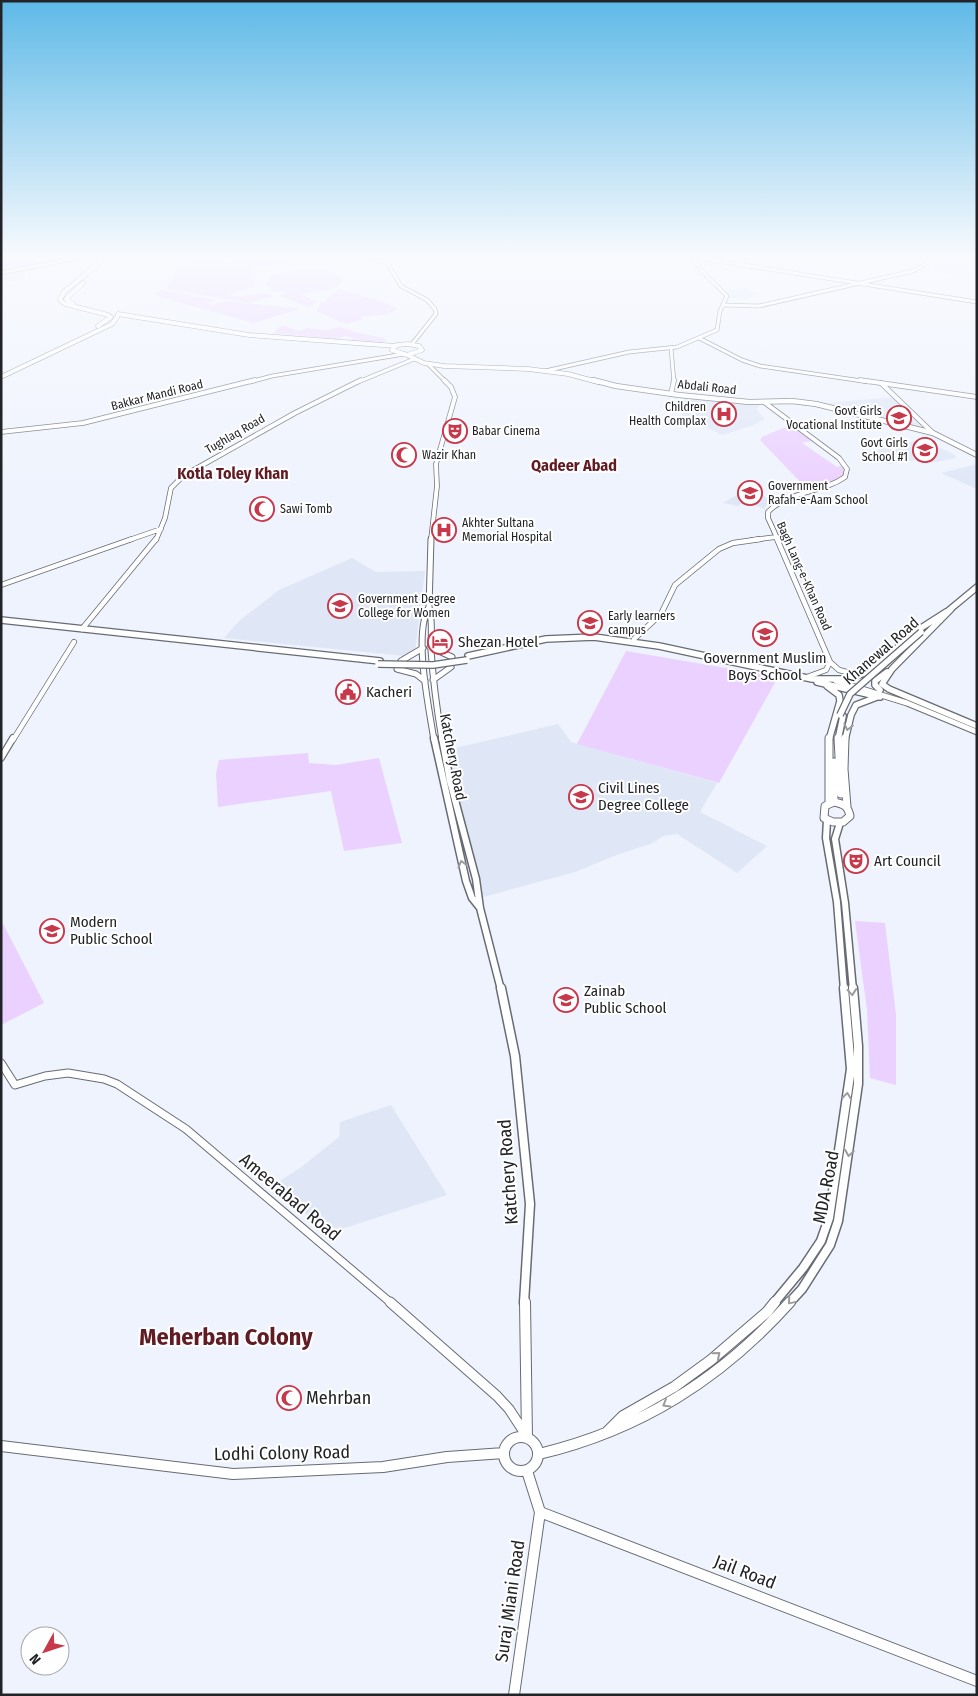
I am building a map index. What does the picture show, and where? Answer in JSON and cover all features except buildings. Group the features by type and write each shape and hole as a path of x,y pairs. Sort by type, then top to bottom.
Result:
{"main road":[{"path":"1,372 83,333"},
{"path":"1,377 93,333"},
{"path":"227,333 393,351 405,354 416,353 422,348 412,344 396,346 374,345 237,333"},
{"path":"412,344 421,333"},
{"path":"545,371 629,352 671,348 710,333"},
{"path":"699,338 742,360 760,366 977,397"},
{"path":"374,345 384,344 387,339"},
{"path":"393,351 396,346"},
{"path":"416,353 428,361 428,364"},
{"name":"Abdali Road","path":"405,354 428,364 444,366 505,367 545,371 616,386 661,392 752,402 816,404 932,432 977,455"},
{"name":"Bakkar Mandi Road","path":"1,432 78,424 272,376 405,354"},
{"name":"Katchery Road","path":"428,364 452,387 455,396 436,464 437,486 432,522 429,607 431,614 430,648 439,746 447,802 455,838 472,898 480,908"},
{"name":"Khanewal Road","path":"842,715 854,695 923,632 977,587"},
{"name":"Katchery Road","path":"429,607 425,614 423,670 439,746 476,879 480,908 498,976 515,1056 530,1204 524,1311 527,1437"},
{"path":"948,611 946,616 892,670 882,682 882,686 977,729"},
{"path":"832,680 846,680 863,675 931,621 948,611"},
{"path":"1,622 378,664 425,666 545,642 596,641 822,683 894,694 977,729"},
{"path":"468,658 540,639 594,636 807,677 840,681 880,693 898,704 977,736"},
{"path":"401,661 423,648"},
{"path":"430,648 452,657"},
{"path":"433,680 451,667"},
{"path":"397,669 416,674 426,682"},
{"path":"880,693 875,685 875,681 892,670"},
{"path":"840,681 907,702 977,729"},
{"path":"822,683 834,691 839,696 840,701 829,739 831,802"},
{"path":"845,805 845,764 848,726 856,705 880,693"},
{"path":"842,715 835,739 831,802 824,810 824,815 827,820 826,838 837,902 853,1045"},
{"path":"827,820 840,823 847,820 850,816 845,805 838,757 838,739 842,715"},
{"path":"447,802 455,800"},
{"path":"831,802 845,805"},
{"path":"840,823 835,839 845,903 853,1045"},
{"path":"455,838 464,836"},
{"path":"466,881 476,879"},
{"name":"MDA Road","path":"606,1433 623,1416 674,1387 711,1360 767,1312 793,1282 821,1241 829,1218 843,1131 853,1045"},
{"name":"MDA Road","path":"539,1454 577,1444 629,1425 682,1395 718,1371 775,1319 802,1288 830,1245 838,1221 858,1084 853,1045"},
{"path":"843,1131 852,1133"},
{"path":"518,1437 527,1437 534,1442 539,1454 537,1462 527,1471 521,1472 512,1469 504,1453 507,1444 511,1440 518,1437"},
{"name":"Lodhi Colony Road","path":"1,1446 233,1474 383,1467 447,1457 504,1453"},
{"path":"527,1471 540,1512"},
{"name":"Jail Road","path":"540,1512 977,1681"},
{"name":"Suraj Miani Road","path":"514,1695 540,1512"}],"street":[{"path":"671,348 674,380 671,393"},
{"name":"Tughlaq Road","path":"82,629 156,540 169,504 169,490 181,479 296,412 358,380 414,359"},
{"path":"881,384 932,432"},
{"name":"Bagh Lang-e-Khan Road","path":"764,402 839,458 847,469 845,477 835,484 815,491 790,496 779,501 768,512 768,518 830,662"},
{"path":"1,586 161,528"},
{"path":"634,639 661,614 675,585 719,550 733,543 776,537"},
{"path":"1,758 74,642"},
{"path":"807,677 826,670 830,662 833,666 846,673 863,675"},
{"name":"Ameerabad Road","path":"1,1063 15,1085 60,1074 76,1074 110,1081 186,1130 497,1394 527,1437"}],"shaded area":[{"path":"275,333 360,333 386,340 381,344 347,342 354,338 346,336 336,339"},
{"path":"686,396 760,404 756,409 765,419 754,425 722,435 682,416 682,407"},
{"name":"Govt Girls Vocational Institute","path":"895,397 929,430 827,403"},
{"path":"793,424 815,440 802,443 837,467 845,465 845,477 810,492 760,440 762,437"},
{"path":"921,439 955,455 956,458 925,464 915,460 889,464 864,454"},
{"path":"977,464 977,489 941,473"},
{"name":"Government Rafah-e-Aam School","path":"752,486 772,502 767,504 764,509 746,501 738,506 723,503"},
{"name":"Government Degree College for Women","path":"352,558 376,572 425,571 415,652 404,656 224,638 239,621 279,590"},
{"path":"626,651 778,677 719,783 577,744"},
{"name":"Civil Lines Degree College","path":"558,724 571,742 717,783 700,812 767,846 737,873 677,834 663,836 653,843 619,854 575,872 480,898 442,751"},
{"path":"308,753 309,763 336,765 379,758 402,843 344,851 331,791 218,807 216,774 219,760"},
{"path":"1,920 44,1003 1,1025"},
{"path":"855,921 885,923 896,1015 896,1085 870,1078 867,1010"},
{"path":"391,1105 447,1195 329,1233 272,1186 300,1168 339,1137 340,1122"}],"place":[{"name":"Children Health Complax","path":"724,414"},
{"name":"Govt Girls Vocational Institute","path":"899,418"},
{"name":"Babar Cinema","path":"455,431"},
{"name":"Govt Girls School #1","path":"925,450"},
{"name":"Wazir Khan","path":"404,455"},
{"name":"Government Rafah-e-Aam School","path":"750,493"},
{"name":"Sawi Tomb","path":"262,509"},
{"name":"Akhter Sultana Memorial Hospital","path":"444,530"},
{"name":"Government Degree College for Women","path":"340,606"},
{"name":"Early learners campus","path":"590,623"},
{"name":"Government Muslim Boys School","path":"765,634"},
{"name":"Shezan Hotel","path":"440,642"},
{"name":"Kacheri","path":"348,692"},
{"name":"Civil Lines Degree College","path":"581,797"},
{"name":"Art Council","path":"856,861"},
{"name":"Modern Public School","path":"52,931"},
{"name":"Zainab Public School","path":"566,1000"},
{"name":"Mehrban","path":"289,1398"}],"district":[{"name":"Qadeer Abad","path":"574,465"},
{"name":"Kotla Toley Khan","path":"233,473"},
{"name":"Meherban Colony","path":"226,1337"}]}
